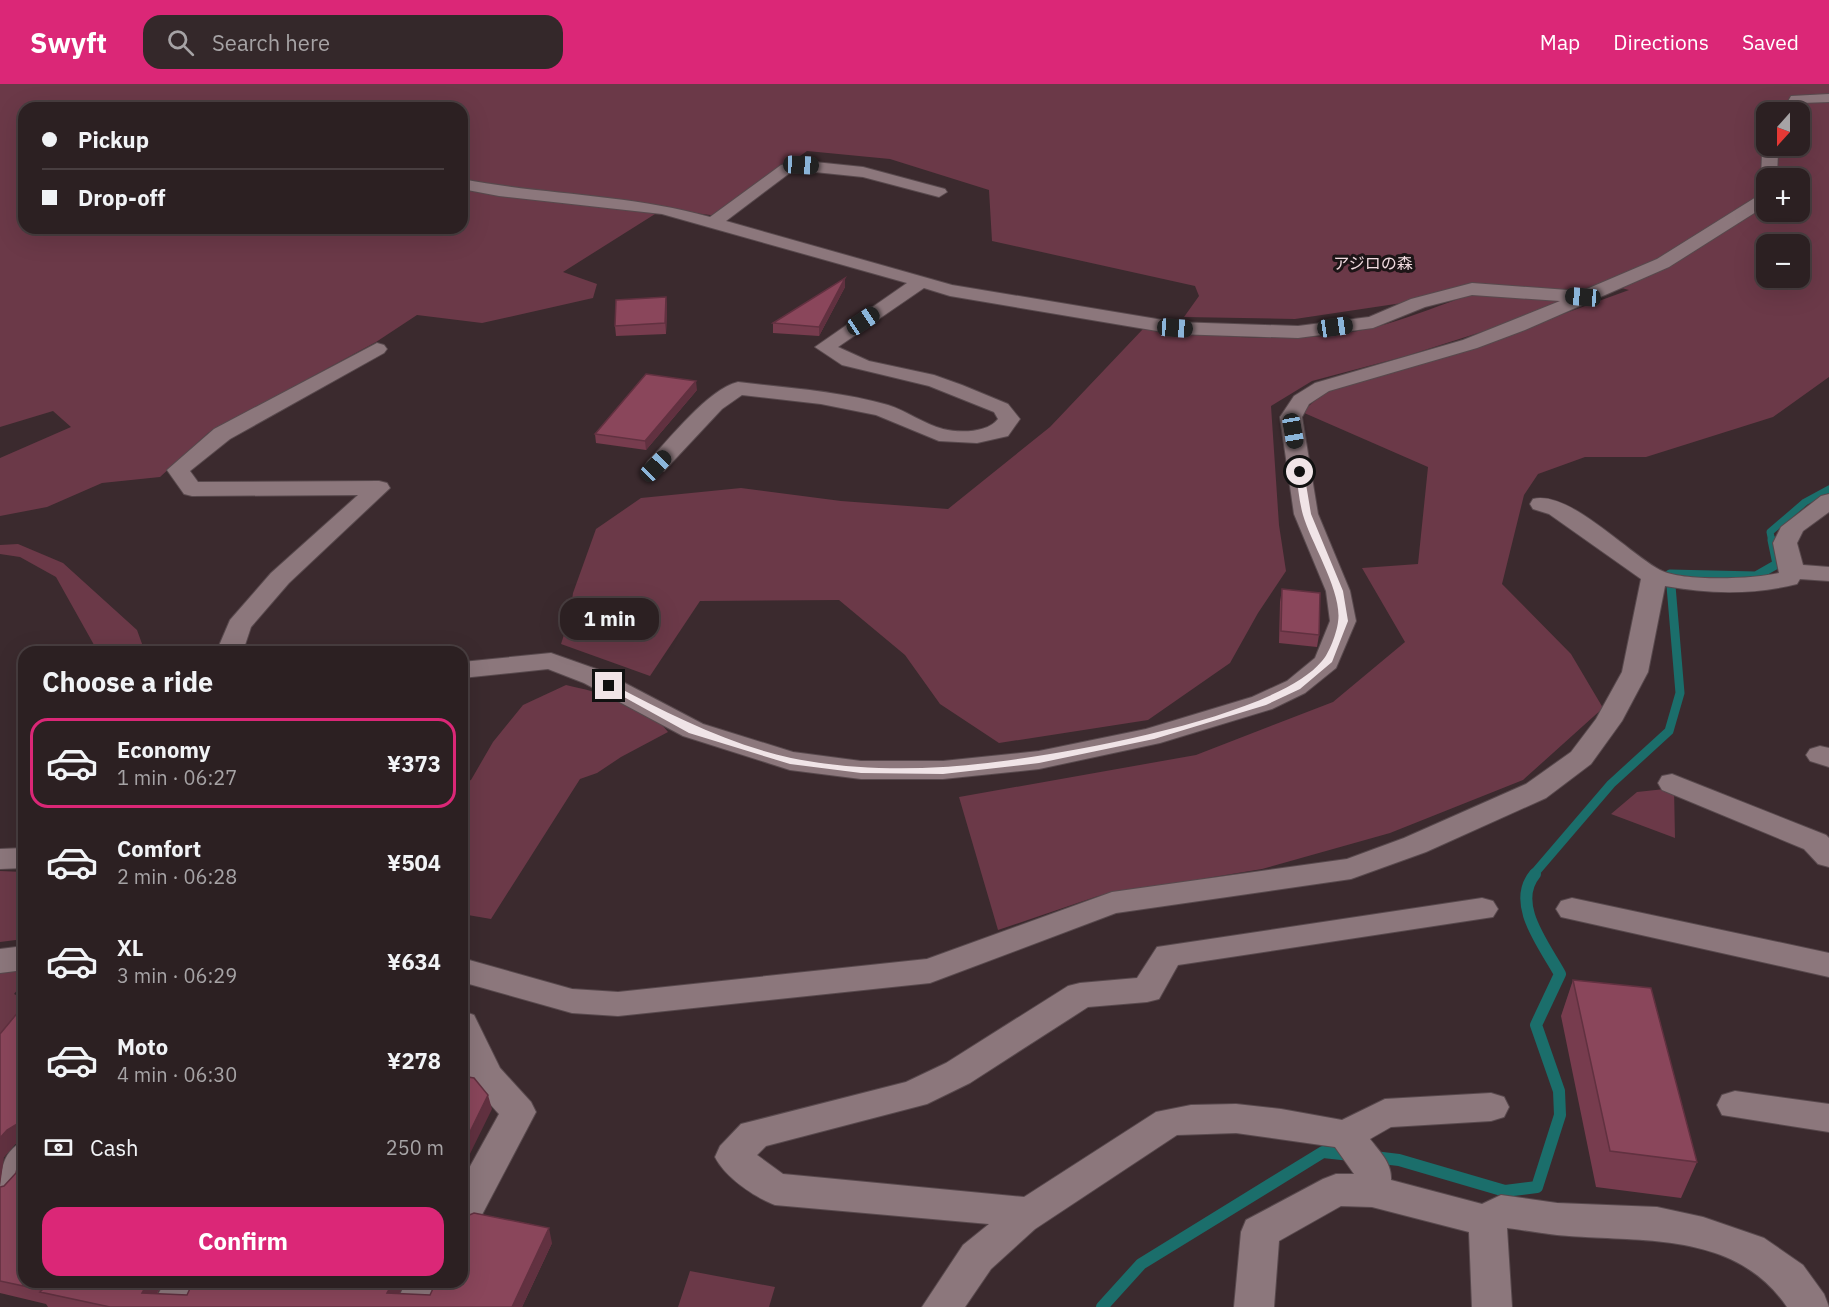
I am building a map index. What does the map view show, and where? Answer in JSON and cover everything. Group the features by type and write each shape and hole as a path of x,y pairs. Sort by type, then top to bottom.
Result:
{"street":[{"path":"1794,102 1796,99 1829,98"},
{"path":"713,223 787,168 801,165 860,173 939,192"},
{"path":"468,185 499,191 663,209 950,290 1164,326 1221,332 1298,332 1373,322 1418,303 1472,289 1583,297"},
{"path":"468,669 551,661 593,677 693,730 790,761 861,770 943,770 1039,760 1150,737 1262,703 1296,687 1327,662 1343,621 1338,591 1306,514 1291,417 1301,400 1322,387 1470,344 1663,263 1756,205"},
{"path":"656,466 715,405 738,388 821,398 882,410 939,435 977,437 1000,431 1009,418 1001,408 928,379 875,370 842,360 825,347 921,282"},
{"path":"232,646 238,625 280,579 380,488 192,489 178,470 222,434 376,349"},
{"path":"1541,504 1557,509 1654,577 1681,582 1766,585 1788,579 1793,571 1785,543 1793,527 1829,501"},
{"path":"1793,571 1829,574"},
{"path":"468,971 572,1000 618,1004 930,970 1112,903 1351,869 1415,845 1536,790 1581,758 1608,721 1635,672 1654,577"},
{"path":"1672,783 1815,843 1829,857"},
{"path":"0,859 18,858"},
{"path":"1022,1218 1016,1210 775,1189 733,1157 754,1134 914,1094 958,1073 1051,1016 1080,995 1147,990 1168,955 1482,909"},
{"path":"1572,909 1829,965"},
{"path":"0,961 18,959"},
{"path":"468,1037 487,1077 518,1112 468,1206"},
{"path":"1735,1105 1829,1118"},
{"path":"1254,1307 1260,1232 1336,1190 1361,1160 1385,1113 1491,1107"},
{"path":"942,1307 977,1257 1022,1218 1169,1122 1196,1117 1287,1124 1487,1221"},
{"path":"0,1186 18,1163"},
{"path":"1487,1221 1501,1211 1557,1219 1657,1223 1703,1233 1750,1250 1789,1277 1810,1307"},
{"path":"1487,1221 1492,1307"},
{"path":"171,1307 183,1288"},
{"path":"414,1307 424,1288"}],"green space":[{"name":"アジロの森","path":"0,84 1829,84 1829,377 1773,417 1646,457 1585,457 1538,474 1524,495 1502,584 1571,654 1603,708 1523,780 1390,833 1262,869 1098,896 998,930 959,797 1196,755 1333,702 1405,642 1362,568 1418,564 1428,467 1302,412 1327,390 1467,349 1629,290 1602,283 1580,293 1456,287 1402,303 1295,319 1184,317 1199,296 1195,286 992,241 989,190 890,159 807,151 718,216 663,209 563,272 597,284 593,298 482,323 417,315 376,342 208,433 160,477 102,483 47,507 0,516 0,458 71,427 53,411 0,427"},
{"path":"1474,293 1569,300 1500,326 1406,356 1312,381 1271,406 1279,525 1286,571 1258,613 1230,663 1148,720 999,743 940,704 905,655 839,600 700,601 650,676 561,644 570,616 573,593 596,529 641,498 741,488 841,501 948,509 1050,427 1143,329 1233,337 1323,336 1383,325"},
{"path":"18,544 63,563 137,630 143,646 95,646 56,577 20,557 0,554 0,545"},
{"path":"566,685 622,701 648,714 668,732 621,757 597,773 580,779 491,919 468,915 468,781 471,780 493,742 523,705"},
{"path":"1674,788 1675,838 1611,814 1637,792"},
{"path":"0,871 18,872 18,940 0,942"},
{"path":"18,965 18,989 14,994 18,996 18,1023 0,1045 0,967"},
{"path":"690,1271 775,1287 769,1307 678,1307"}],"building":[{"path":"845,278 819,327 773,323"},
{"path":"666,297 665,323 615,326 616,300"},
{"path":"646,374 696,381 645,441 595,434"},
{"path":"1282,589 1320,593 1319,635 1281,631"},
{"path":"1573,980 1651,988 1697,1162 1610,1151"},
{"path":"18,1012 18,1135 17,1124 0,1138 0,1034"},
{"path":"468,1077 474,1078 488,1095 468,1136"},
{"path":"18,1164 18,1285 0,1281 0,1187 4,1186 16,1173"},
{"path":"474,1213 549,1228 512,1307 110,1307 40,1292 42,1290 33,1288 145,1288 142,1293 187,1295 190,1288 390,1288 387,1293 430,1295 433,1288 468,1288 468,1216"}],"waterway":[{"path":"1772,542 1770,532 1805,502 1829,489"},
{"path":"1533,875 1611,784 1669,731 1680,693 1670,574 1756,576 1777,564 1772,540"},
{"path":"1374,1157 1399,1160 1505,1191 1537,1187 1560,1115 1559,1091 1536,1025 1560,974 1532,925 1528,911 1526,898 1528,886 1535,874"},
{"path":"1102,1307 1141,1264 1323,1152 1351,1155"}],"route":[{"path":"609,686 693,730 790,761 861,770 943,770 1039,760 1150,737 1262,703 1296,687 1327,662 1343,621 1338,591 1306,514 1300,472"}]}
